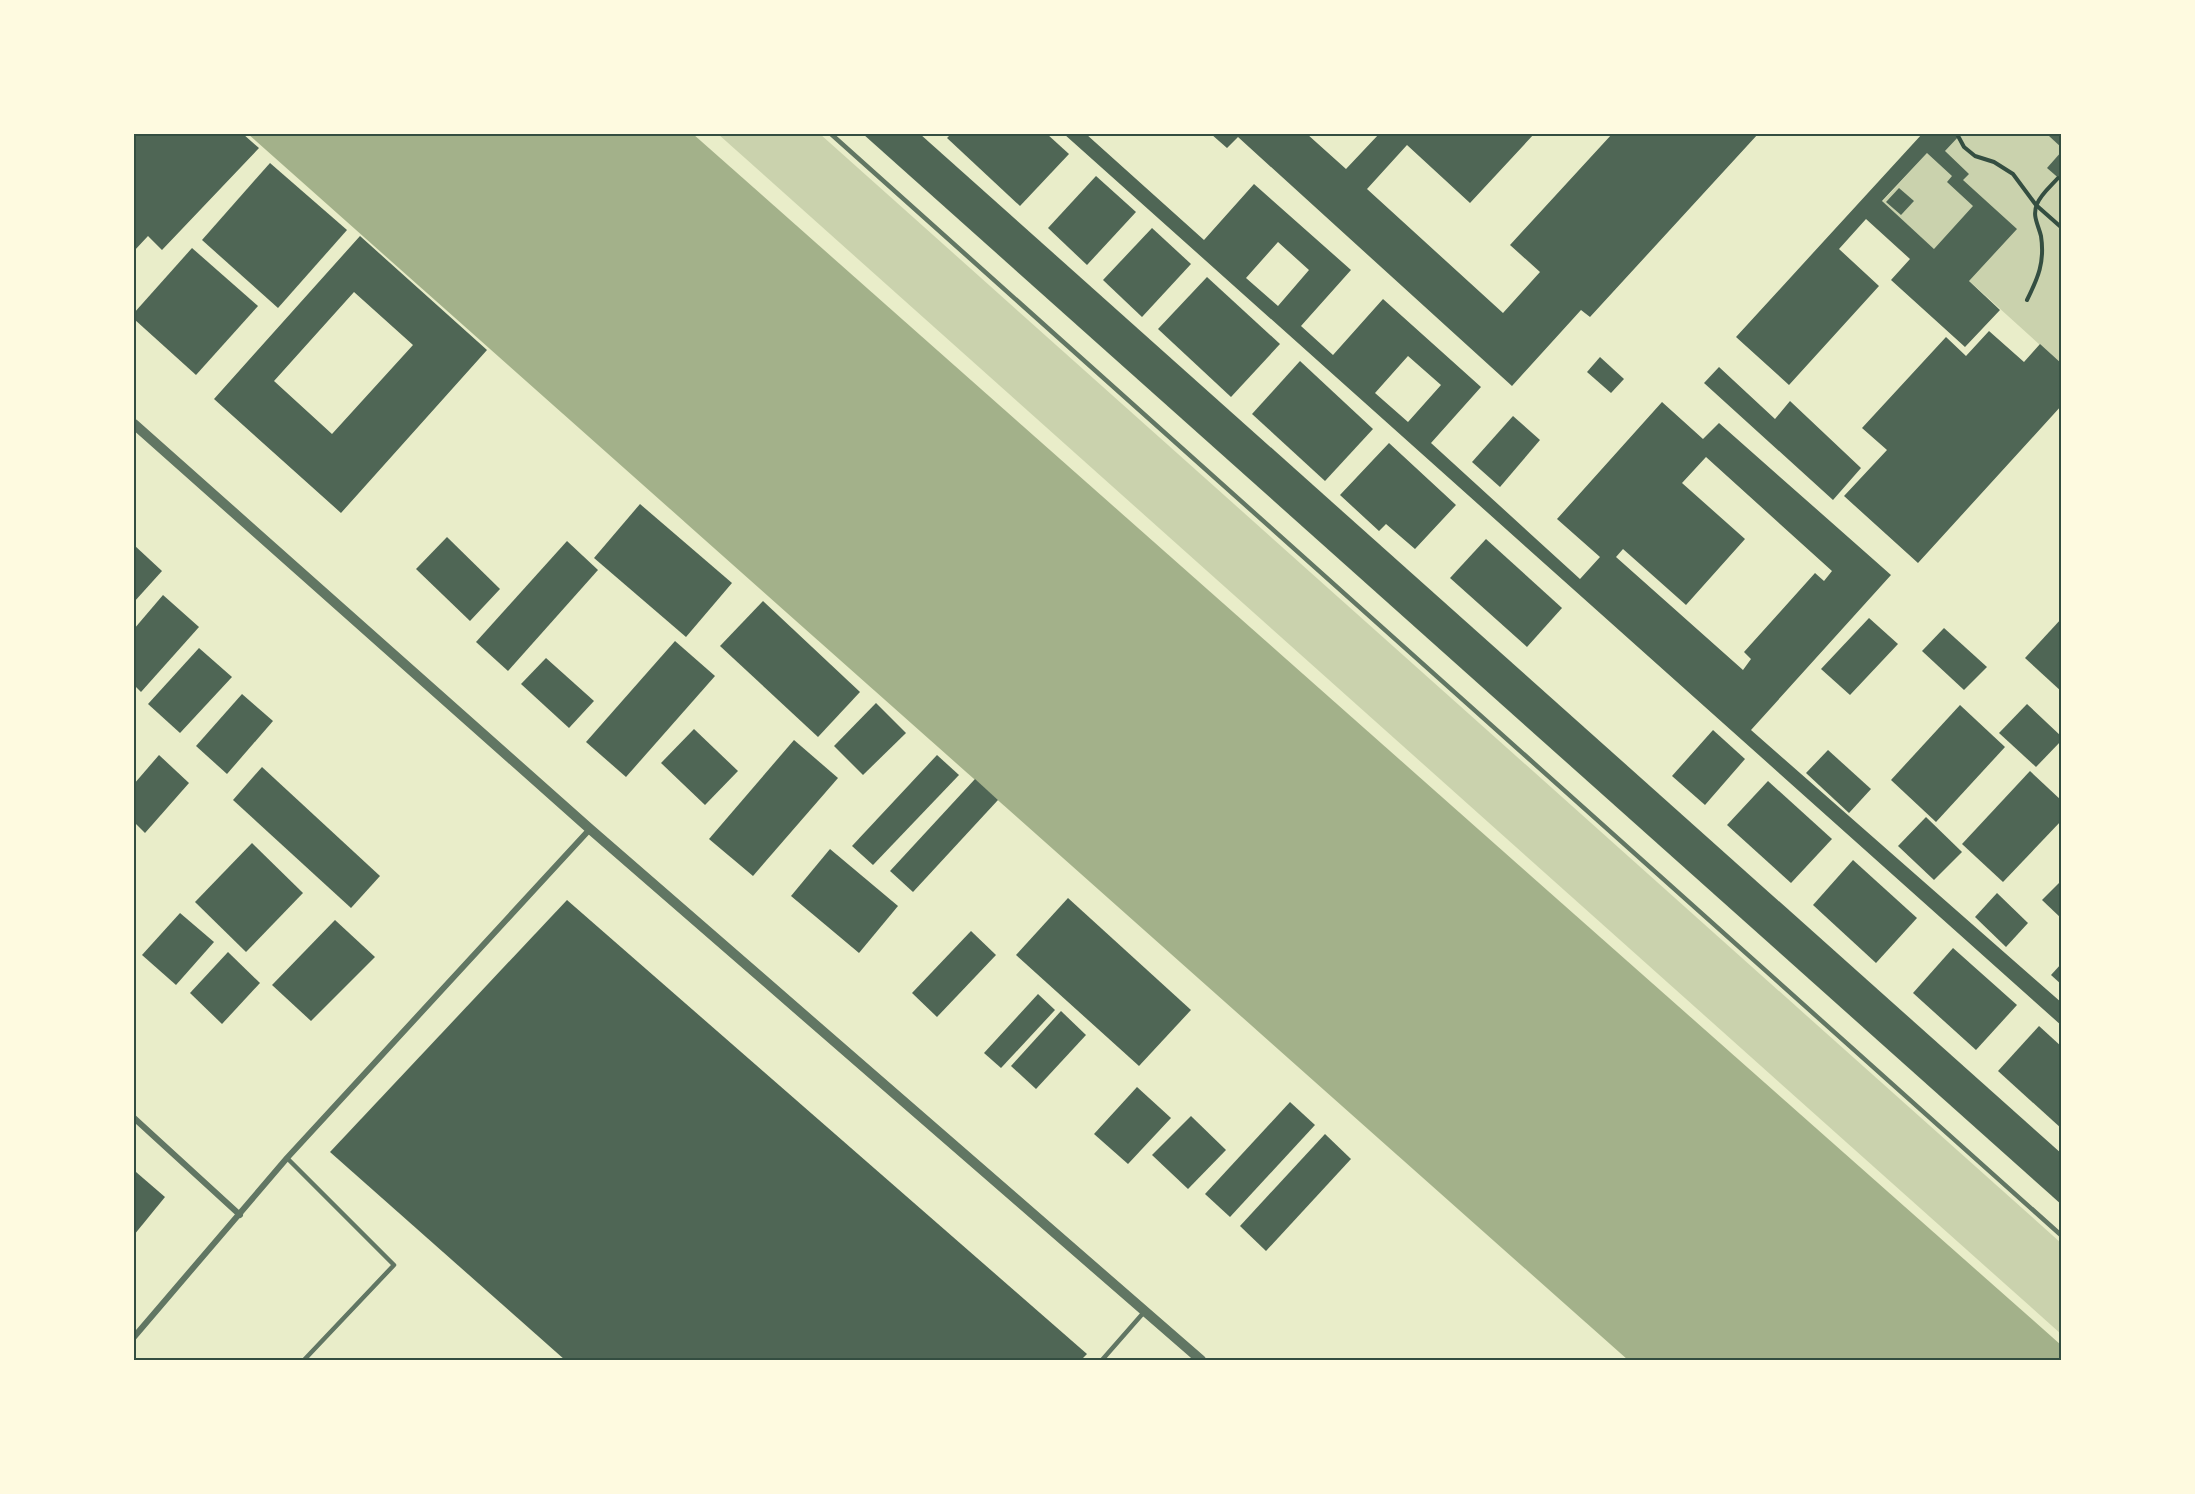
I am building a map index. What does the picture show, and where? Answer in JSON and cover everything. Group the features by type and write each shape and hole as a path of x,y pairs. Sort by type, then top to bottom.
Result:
{"street":[{"path":"134,424 590,829 1201,1360"},
{"path":"134,1337 287,1158 590,829"},
{"path":"134,1118 240,1215"}],"lane":[{"path":"831,134 2061,1236"},
{"path":"287,1158 394,1264 304,1360"},
{"path":"1102,1360 1145,1311"}],"path":[{"path":"1957,134 1964,147 1975,156 1994,162 2013,174 2036,205 2061,228"},
{"path":"2027,300 2041,273 2041,237 2034,216 2036,205 2058,178"}],"shaded area":[{"path":"248,134 693,134 2061,1345 2061,1360 1628,1360"},
{"path":"718,134 820,134 2061,1243 2061,1334"},
{"path":"1961,134 2061,134 2061,364 1882,202 1927,153 1945,151"}],"building":[{"path":"134,134 243,134 259,148 162,250 148,236 134,251"},
{"path":"863,134 920,134 2062,1154 2062,1205"},
{"path":"951,134 1047,134 1069,154 1020,206 947,138"},
{"path":"1064,134 1086,134 1204,240 1254,184 1351,270 1301,326 1333,355 1383,299 1481,387 1431,443 1580,579 1600,557 1557,519 1662,402 1703,439 1719,423 1891,575 1751,730 2062,1003 2062,1026","holes":["1278,242 1309,270 1278,306 1246,278","1408,356 1441,385 1408,422 1375,393","1706,457 1832,571 1824,581 1815,573 1744,652 1751,659 1743,670 1616,557 1623,549 1686,605 1745,539 1682,483"]},
{"path":"1211,134 1307,134 1346,169 1379,134 1534,134 1470,203 1407,145 1367,189 1503,313 1540,272 1510,245 1612,134 1758,134 1590,317 1581,310 1512,386 1238,137 1227,148"},
{"path":"1922,134 1961,134 1945,151 1969,174 1963,180 2017,229 1969,281 2000,310 1965,347 1891,280 1910,259 1866,219 1839,249 1879,286 1789,385 1736,337","holes":["1927,153 1952,176 1947,182 1973,206 1934,249 1882,201"]},
{"path":"2062,134 2062,148 2049,136"},
{"path":"2062,151 2062,181 2047,168"},
{"path":"270,163 347,230 278,308 202,240"},
{"path":"1096,176 1136,212 1087,265 1048,228"},
{"path":"1899,188 1914,201 1901,215 1886,202"},
{"path":"1152,228 1191,264 1142,317 1103,280"},
{"path":"360,236 487,350 341,513 214,399","holes":["354,292 413,345 332,434 274,381"]},
{"path":"192,248 258,306 196,375 134,319 134,313"},
{"path":"1207,277 1280,344 1231,397 1158,329"},
{"path":"1989,331 2024,362 2040,344 2062,364 2062,405 1918,563 1844,496 1887,450 1862,428 1946,337 1966,356"},
{"path":"1600,357 1624,379 1611,393 1587,372"},
{"path":"1300,361 1373,429 1325,481 1252,414"},
{"path":"1719,367 1775,419 1790,401 1861,468 1833,500 1704,383"},
{"path":"1513,416 1540,440 1500,487 1472,462"},
{"path":"1389,443 1456,505 1415,549 1386,524 1379,531 1340,495"},
{"path":"640,504 732,583 686,637 594,558"},
{"path":"447,537 500,589 470,621 416,569"},
{"path":"1486,539 1562,608 1527,647 1450,578"},
{"path":"567,541 598,570 508,671 476,642"},
{"path":"134,545 162,571 134,602"},
{"path":"163,595 199,627 141,692 134,685 134,629"},
{"path":"763,601 860,692 818,737 720,646"},
{"path":"1869,618 1898,644 1850,695 1821,669"},
{"path":"2062,618 2062,692 2025,658"},
{"path":"1944,628 1987,667 1964,690 1922,651"},
{"path":"675,641 715,676 626,777 586,742"},
{"path":"199,648 232,677 180,733 148,704"},
{"path":"546,658 594,701 569,728 521,684"},
{"path":"242,694 273,721 227,774 196,746"},
{"path":"876,703 906,733 863,775 834,746"},
{"path":"2027,704 2062,737 2062,740 2036,767 1999,733"},
{"path":"1960,705 2005,747 1936,822 1891,780"},
{"path":"694,729 738,771 705,805 661,763"},
{"path":"1713,730 1745,759 1705,805 1672,776"},
{"path":"794,740 838,778 753,876 709,839"},
{"path":"1828,750 1871,789 1849,813 1806,773"},
{"path":"159,755 189,783 145,833 134,822 134,784"},
{"path":"937,755 959,775 873,865 852,846"},
{"path":"262,767 380,876 351,908 233,800"},
{"path":"2030,771 2062,801 2062,820 2003,882 1962,844"},
{"path":"975,779 998,800 913,892 890,871"},
{"path":"1768,781 1832,839 1791,883 1727,825"},
{"path":"1926,817 1962,852 1934,880 1898,846"},
{"path":"252,843 303,893 246,952 195,902"},
{"path":"830,849 898,906 859,953 791,896"},
{"path":"1853,860 1917,918 1876,963 1813,905"},
{"path":"2062,880 2062,919 2042,900"},
{"path":"1997,893 2028,923 2006,947 1975,917"},
{"path":"1068,898 1191,1010 1139,1066 1016,955"},
{"path":"567,900 1087,1354 1081,1360 565,1360 330,1152"},
{"path":"180,913 214,942 176,985 142,955"},
{"path":"335,920 375,957 311,1021 272,985"},
{"path":"971,931 996,955 937,1017 912,993"},
{"path":"1953,948 2017,1005 1976,1050 1913,993"},
{"path":"228,952 260,983 222,1024 190,993"},
{"path":"2062,963 2062,985 2051,975"},
{"path":"1038,994 1055,1010 1001,1068 984,1053"},
{"path":"1061,1011 1086,1035 1036,1089 1011,1066"},
{"path":"2039,1026 2062,1047 2062,1129 1998,1071"},
{"path":"1137,1087 1171,1118 1128,1164 1094,1134"},
{"path":"1290,1102 1315,1125 1230,1217 1205,1194"},
{"path":"1191,1116 1226,1150 1188,1189 1152,1155"},
{"path":"1325,1134 1351,1159 1266,1251 1240,1226"},
{"path":"136,1172 165,1197 134,1235 134,1175"}]}
